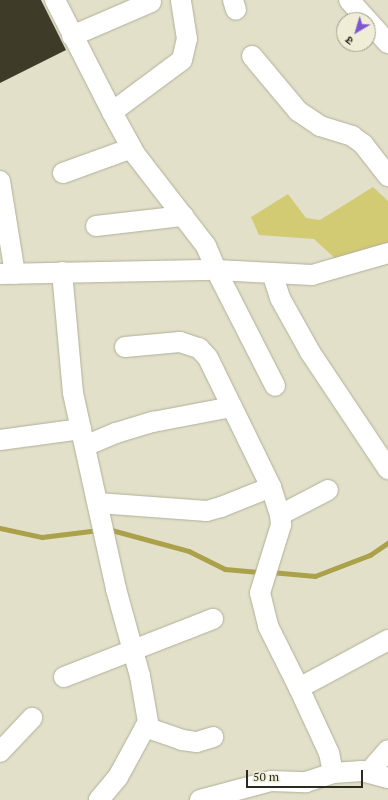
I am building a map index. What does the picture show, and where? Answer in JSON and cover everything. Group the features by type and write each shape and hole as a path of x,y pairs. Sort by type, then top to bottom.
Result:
{"street":[{"path":"55,0 72,36 132,148 206,246 216,270 275,386"},
{"path":"112,112 182,60 187,40 181,0"},
{"path":"349,0 360,12"},
{"path":"72,36 151,2"},
{"path":"376,30 388,43"},
{"path":"252,56 298,111 320,126 352,136 363,144 388,176"},
{"path":"63,173 132,148"},
{"path":"0,181 8,274 216,270 312,275 388,253"},
{"path":"96,226 183,216"},
{"path":"62,272 73,393 109,552 134,652 148,722 118,776 99,800"},
{"path":"272,273 280,298 310,352 388,469"},
{"path":"125,347 180,342 199,348 208,358 232,407 271,487 280,515 281,525 262,581 260,593 268,626 329,753 333,773"},
{"path":"0,440 83,437 116,433 153,422 232,407"},
{"path":"99,507 207,510 221,508 271,487"},
{"path":"280,515 328,490"},
{"path":"64,677 134,652 213,619"},
{"path":"298,688 388,640"},
{"path":"0,752 32,718"},
{"path":"145,727 182,740 197,742 213,737"},
{"path":"369,772 388,750"},
{"path":"200,800 271,780 306,782 333,773 369,772 388,778"}],"shaded area":[{"path":"373,187 388,201 388,251 339,262 314,239 259,235 251,217 288,194 306,218 320,220"}],"building":[{"path":"0,0 41,0 66,50 0,83"}],"waterway":[{"path":"0,528 42,537 99,530"},
{"path":"108,529 189,551 225,569 261,572"},
{"path":"271,572 315,576 370,555 388,543"}]}
